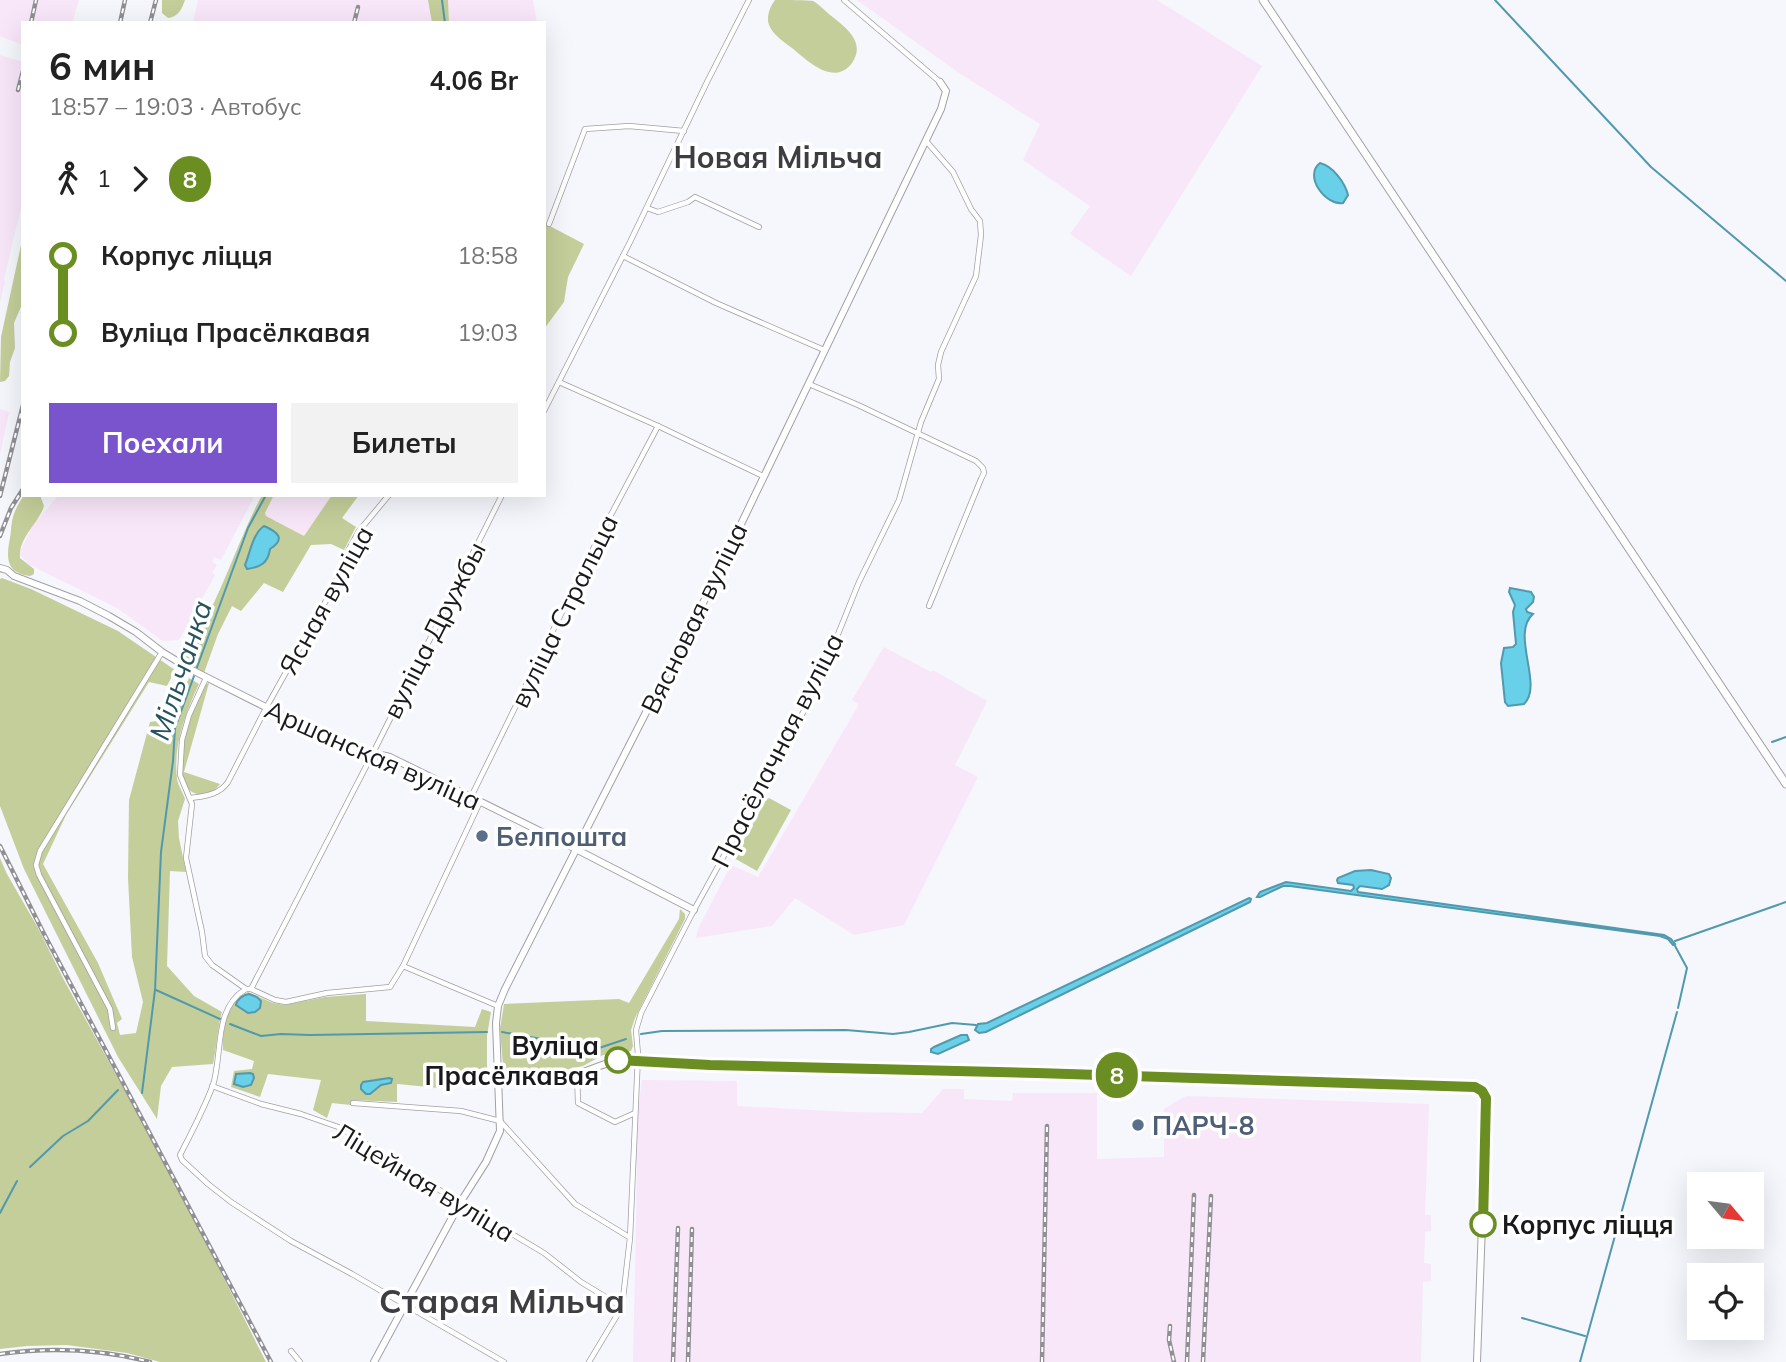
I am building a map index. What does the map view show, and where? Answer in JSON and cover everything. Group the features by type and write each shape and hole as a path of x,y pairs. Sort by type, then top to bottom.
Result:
{"main road":[{"path":"1263,0 1786,784"}],"street":[{"path":"546,407 749,0"},
{"path":"844,0 940,82"},
{"name":"Вясновая вуліца","path":"500,1121 496,1034 498,1006 505,989 703,603 926,141 946,91 940,82"},
{"path":"549,224 585,129 629,126 684,131"},
{"name":"Прасёлачная вуліца","path":"622,1307 630,1238 638,1061 635,1039 638,1021 694,910 815,687 859,582 899,500 921,422 939,380 941,352 976,276 980,221 953,172 926,141"},
{"path":"647,208 658,212 695,197 759,228"},
{"path":"623,256 716,303 824,350"},
{"path":"559,382 763,476"},
{"path":"808,384 976,461 983,468 984,473 929,606"},
{"name":"вуліца Стральца","path":"471,797 595,545 658,426"},
{"name":"Ясная вуліца","path":"191,798 215,793 225,787 333,589 359,531 387,497"},
{"name":"вуліца Дружбы","path":"404,1306 291,1241 231,1202 208,1184 180,1155 212,1086 225,1017 236,998 248,989 372,755 501,497"},
{"name":"Аршанская вуліца","path":"0,568 109,616 204,677 357,753 364,756 386,756 694,910"},
{"path":"113,1028 110,1009 39,875 36,859 162,652"},
{"path":"204,677 182,740 180,775 191,798 192,808 186,858 205,956 222,973 248,989 286,1002 327,993 390,987 403,966 480,802"},
{"path":"403,966 498,1006"},
{"path":"498,1076 539,1077 577,1073 618,1060 1478,1088 1486,1098 1486,1114 1477,1362"},
{"path":"577,1073 578,1103 615,1122 635,1113"},
{"name":"Ліцейная вуліца","path":"212,1086 341,1128 544,1253 581,1282 622,1307"},
{"path":"353,1103 461,1111 500,1121 575,1204 630,1238"},
{"path":"374,1362 495,1144 500,1131 500,1121"},
{"path":"404,1306 505,1362"},
{"path":"589,1362 622,1307"},
{"path":"291,1351 300,1362"}],"shaded area":[{"path":"0,0 79,0 73,21 33,21 37,5 33,3 28,21 21,21 21,45 0,36"},
{"path":"198,0 428,0 432,21 193,21"},
{"path":"448,0 533,0 537,21 449,21"},
{"path":"857,0 1157,0 1262,66 1131,276 1070,234 1090,206 1023,160 1040,124 959,73"},
{"path":"0,55 21,61 21,207 0,302"},
{"path":"0,409 9,412 0,454"},
{"path":"57,497 254,497 221,560 214,557 212,562 217,565 212,573 215,575 179,640 163,641 117,608 30,565 19,554 33,525"},
{"path":"273,497 331,497 304,536 265,513"},
{"path":"884,647 931,672 933,670 987,701 955,765 978,777 904,925 854,935 795,898 772,926 696,938 731,865 758,877 858,706 852,700"},
{"path":"642,1080 737,1081 737,1106 848,1112 922,1113 943,1089 964,1089 964,1099 1012,1101 1013,1093 1097,1093 1097,1159 1164,1157 1164,1109 1186,1096 1429,1104 1425,1215 1431,1215 1431,1231 1425,1232 1424,1263 1431,1264 1431,1281 1423,1282 1421,1362 633,1362 637,1175 635,1133"}],"green space":[{"path":"162,0 185,0 179,12 168,18 162,13"},
{"path":"428,0 448,0 449,21 432,21"},
{"path":"775,0 813,1 820,6 852,35 857,48 852,63 845,70 829,72 813,65 782,41 768,22"},
{"path":"546,224 584,244 568,277 564,302 546,326"},
{"path":"21,245 21,307 14,323 15,348 9,376 0,382 1,337"},
{"path":"23,497 41,497 44,506 25,537 20,551 20,558 34,569 34,574 30,576 16,572 8,558 13,517"},
{"path":"261,497 273,497 266,516 304,536 331,497 358,497 342,518 356,527 344,550 331,544 311,545 283,592 264,583 241,611 232,606 218,634 204,673 187,662 185,657 218,595"},
{"path":"2,578 118,631 175,670 167,686 149,682 66,815 43,864 98,963 122,1019 117,1023 120,1035 136,1033 143,1002 132,957 128,878 129,800 150,722 170,719 189,678 199,684 185,718 177,754 177,779 185,799 178,821 186,872 170,871 167,966 194,996 222,1012 213,1064 172,1067 161,1086 157,1119 118,1057 24,869 0,806"},
{"path":"209,683 184,772 220,784 210,792 197,794 185,784 182,755 195,706"},
{"path":"769,798 791,810 757,871 734,858"},
{"path":"0,858 180,1191 266,1362 160,1362 127,1353 67,1345 0,1349"},
{"path":"680,909 685,914 685,919 635,1018 631,1030 631,1051 603,1055 583,1066 566,1070 509,1072 503,1066 500,1029 504,1004 619,999 629,1003 679,919"},
{"path":"248,992 285,1005 325,997 366,994 366,1021 475,1027 482,1009 491,1012 487,1036 487,1074 453,1071 450,1089 397,1084 397,1102 352,1100 351,1105 332,1103 327,1118 313,1110 321,1080 268,1074 260,1097 231,1087 234,1071 252,1069 254,1061 223,1050 227,1016 235,1002"}],"water":[{"path":"1320,163 1334,171 1344,185 1348,195 1343,203 1330,200 1319,189 1314,175"},
{"path":"264,526 276,533 278,542 270,549 263,564 247,569 245,565 252,544"},
{"path":"1510,588 1531,592 1534,597 1526,609 1533,614 1527,623 1525,634 1531,685 1529,695 1524,704 1508,706 1505,702 1501,663 1504,648 1516,644 1513,612 1515,605"},
{"path":"1371,870 1389,874 1389,885 1382,889 1360,886 1358,892 1664,935 1675,944 1660,936 1290,886 1283,886 1257,897 1260,892 1286,882 1351,891 1353,885 1338,883 1338,878 1355,871"},
{"path":"1249,898 1250,902 986,1032 979,1033 975,1030 978,1024 987,1023"},
{"path":"249,994 261,1001 260,1008 248,1013 236,1005 241,998"},
{"path":"967,1035 969,1040 938,1054 931,1052 934,1047"},
{"path":"250,1073 254,1078 251,1085 243,1087 234,1084 236,1074"},
{"path":"392,1079 391,1083 381,1085 370,1094 361,1089 363,1082"}],"waterway":[{"name":"Мільчанка","path":"442,0 445,21"},
{"path":"1495,0 1651,167 1786,281"},
{"name":"Мільчанка","path":"196,670 248,528 265,497"},
{"name":"Мільчанка","path":"142,1093 155,990 161,852 175,728 194,676"},
{"path":"1772,742 1786,737"},
{"path":"1675,941 1786,902"},
{"path":"1674,944 1687,968 1678,1008"},
{"path":"156,990 220,1019"},
{"path":"1580,1362 1677,1012"},
{"path":"641,1034 662,1031 846,1030 893,1034 952,1023 976,1025"},
{"path":"230,1024 261,1036 487,1032"},
{"path":"502,1032 592,1048 626,1039"},
{"path":"30,1167 63,1136 88,1121 118,1090"},
{"path":"0,1213 17,1181"},
{"path":"1522,1318 1585,1336"}],"railway":[{"path":"31,21 36,0"},
{"path":"120,21 125,0"},
{"path":"151,21 156,0"},
{"path":"354,21 358,7"},
{"path":"18,90 21,79"},
{"path":"0,496 21,413"},
{"path":"0,536 11,508 21,492"},
{"path":"0,846 271,1362"},
{"path":"1042,1362 1047,1126"},
{"path":"1187,1362 1194,1195"},
{"path":"1203,1362 1211,1196"},
{"path":"673,1362 678,1228"},
{"path":"688,1362 692,1229"},
{"path":"1170,1326 1169,1340 1174,1362"},
{"path":"0,1354 75,1350 150,1362"}],"bus line":[{"name":"8","path":"618,1060 710,1065 1475,1087 1482,1091 1486,1098 1483,1224"}],"place":[{"name":"Белпошта","path":"482,836"},
{"name":"Вуліца Прасёлкавая","path":"618,1060"},
{"name":"ПАРЧ-8","path":"1138,1125"},
{"name":"Корпус ліцця","path":"1483,1224"}],"district":[{"name":"Новая Мільча","path":"778,157"},
{"name":"Старая Мільча","path":"502,1300"}]}
